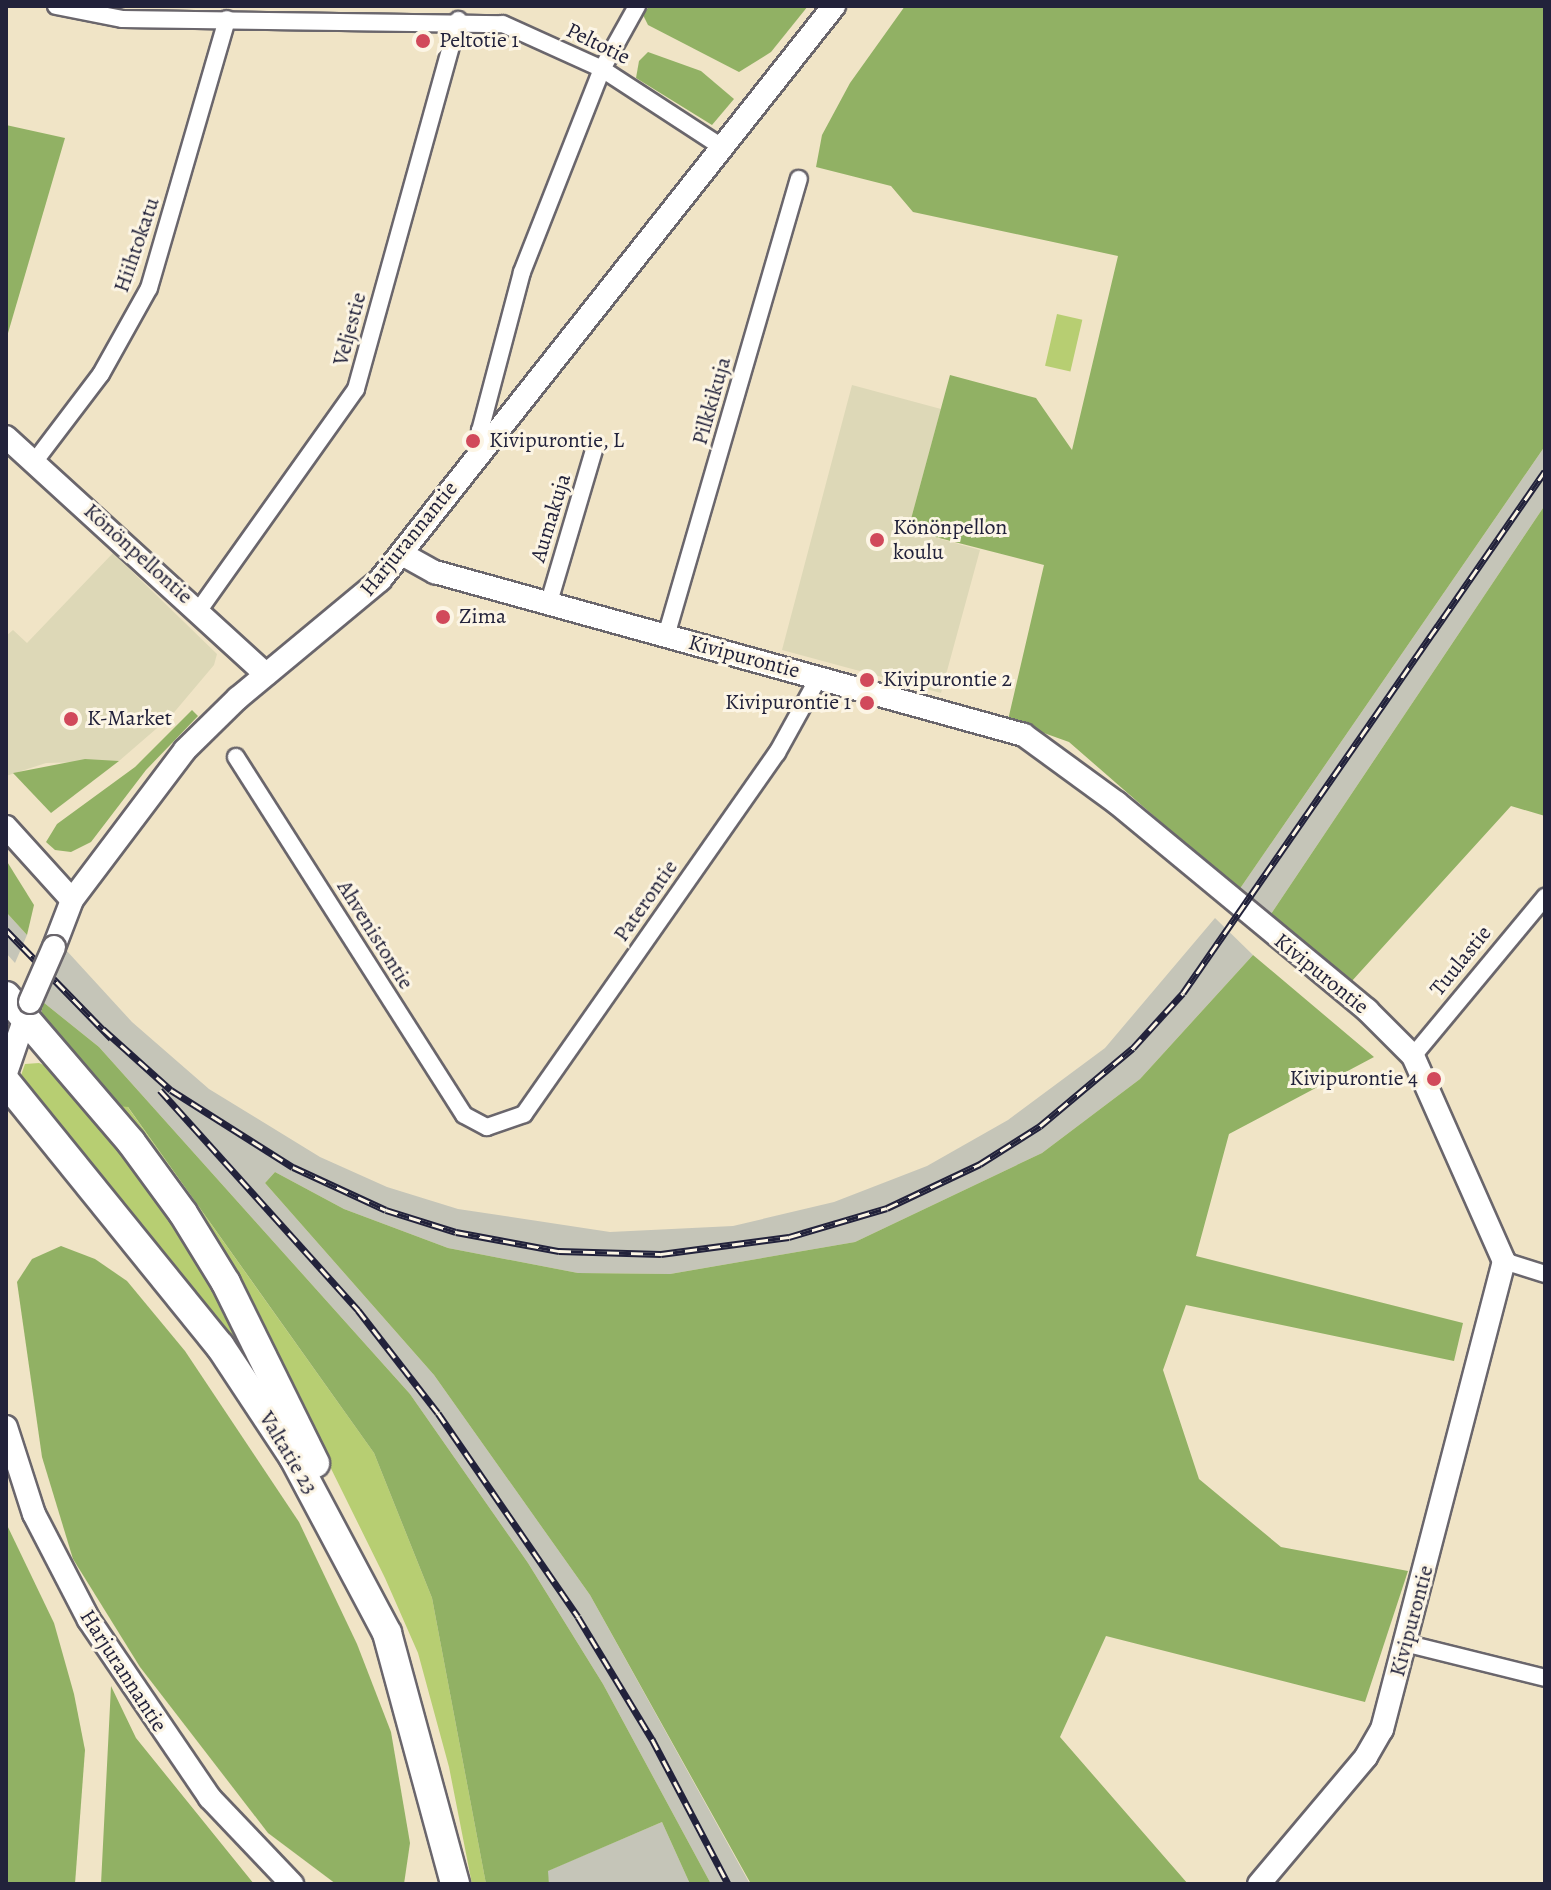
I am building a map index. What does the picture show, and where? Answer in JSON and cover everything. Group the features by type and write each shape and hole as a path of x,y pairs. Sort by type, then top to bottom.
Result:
{"highway":[{"path":"20,1005 131,1142 183,1213 226,1283 344,1520 387,1633"},
{"name":"Valtatie 23","path":"6,1082 220,1346 294,1458 387,1633 455,1884"},
{"path":"444,1884 447,1846"}],"street":[{"name":"Peltotie","path":"56,6 122,19 458,20 503,24 602,69 723,148"},
{"path":"488,442 480,431 522,272 602,69 637,6"},
{"name":"Harjurannantie","path":"6,1073 20,1005 54,947 72,900 185,750 266,674 349,609 402,554 834,6"},
{"name":"Hiihtokatu","path":"35,461 101,374 149,288 227,19"},
{"name":"Veljestie","path":"199,610 356,389 458,20"},
{"name":"Pilkkikuja","path":"666,636 799,179"},
{"name":"Könönpellontie","path":"8,443 35,461 266,674"},
{"name":"Aumakuja","path":"549,602 595,447"},
{"name":"Kivipurontie","path":"402,554 435,572 1024,735 1047,748 1367,1010 1413,1056 1504,1261 1408,1644 1382,1729 1366,1757 1259,1884"},
{"name":"Paterontie","path":"487,1127 524,1114 777,753 819,677"},
{"name":"Ahvenistontie","path":"236,757 464,1115 487,1127"},
{"path":"6,827 72,900"},
{"name":"Tuulastie","path":"1413,1056 1545,897"},
{"path":"1504,1261 1545,1274"},
{"name":"Harjurannantie","path":"6,1427 34,1514 89,1620 210,1798 292,1884"},
{"path":"1408,1644 1545,1678"}],"shaded area":[{"name":"Könönpellon koulu","path":"852,385 941,409 908,530 980,550 941,693 782,650"},
{"path":"1545,446 1545,505 1271,914 1239,890"},
{"path":"113,553 217,654 214,665 171,716 119,761 46,763 6,776 6,636 13,630 27,643"},
{"path":"6,912 27,935 15,963 6,953"},
{"path":"1215,918 1253,955 1140,1079 1042,1153 855,1242 670,1274 578,1273 448,1248 344,1209 275,1172 265,1183 434,1375 590,1595 750,1884 711,1884 603,1684 528,1563 410,1394 99,1047 43,1002 66,950 132,1022 209,1089 320,1157 387,1187 458,1209 610,1232 733,1226 834,1202 927,1166 1008,1120 1105,1048"},
{"path":"662,1822 690,1884 549,1884 547,1871"}],"green space":[{"path":"649,6 808,6 771,52 739,72 648,25 643,15"},
{"path":"905,6 1545,6 1545,446 1239,890 1069,742 1008,720 1044,565 908,530 950,375 1036,398 1072,450 1118,256 913,212 891,186 816,167 822,135 850,83"},
{"path":"648,52 701,71 734,99 712,125 636,78 639,61"},
{"path":"6,125 65,138 6,340"},
{"path":"1057,314 1082,320 1070,371 1045,366"},
{"path":"1545,505 1545,816 1511,806 1351,982 1271,914"},
{"path":"192,710 198,716 146,770 91,842 71,852 55,850 46,842 57,824 135,767"},
{"path":"85,759 119,761 51,813 13,773"},
{"path":"6,860 34,905 27,935 6,912"},
{"path":"1253,955 1374,1057 1229,1134 1196,1256 1463,1323 1454,1361 1186,1305 1163,1370 1199,1479 1281,1547 1408,1571 1365,1702 1106,1636 1060,1737 1188,1884 751,1884 590,1595 434,1375 265,1183 275,1172 344,1209 448,1248 578,1273 670,1274 855,1242 1042,1153 1140,1079"},
{"path":"43,1002 99,1047 410,1394 528,1563 603,1684 711,1884 690,1884 662,1822 548,1871 549,1884 486,1884 432,1598 374,1453 128,1107 118,1106 41,1017"},
{"path":"39,1063 53,1069 152,1184 185,1231 303,1451 19,1081 25,1064"},
{"path":"118,1106 127,1106 374,1453 432,1598 486,1884 472,1884 449,1767 418,1653 385,1578 239,1282"},
{"path":"61,1246 95,1259 127,1281 185,1351 299,1522 357,1644 391,1732 410,1843 404,1884 336,1884 268,1833 140,1667 73,1559 42,1457 17,1282 32,1259"},
{"path":"6,1523 54,1623 74,1694 85,1750 75,1884 6,1884"},
{"path":"111,1686 136,1738 254,1884 101,1884"}],"railway":[{"path":"103,1029 171,1090 293,1167 386,1210 456,1232 559,1251 661,1254 789,1237 887,1208 980,1164 1040,1126 1133,1048 1183,993 1545,471"},
{"path":"6,930 111,1038"},
{"path":"160,1090 358,1310 438,1413 578,1617 652,1739 728,1884"}],"place":[{"name":"Peltotie 1","path":"423,41"},
{"name":"Kivipurontie, L","path":"473,441"},
{"name":"Könönpellon koulu","path":"877,540"},
{"name":"Zima","path":"443,617"},
{"name":"Kivipurontie 2","path":"867,680"},
{"name":"Kivipurontie 1","path":"867,703"},
{"name":"K-Market","path":"71,719"},
{"name":"Kivipurontie 4","path":"1434,1079"}]}
